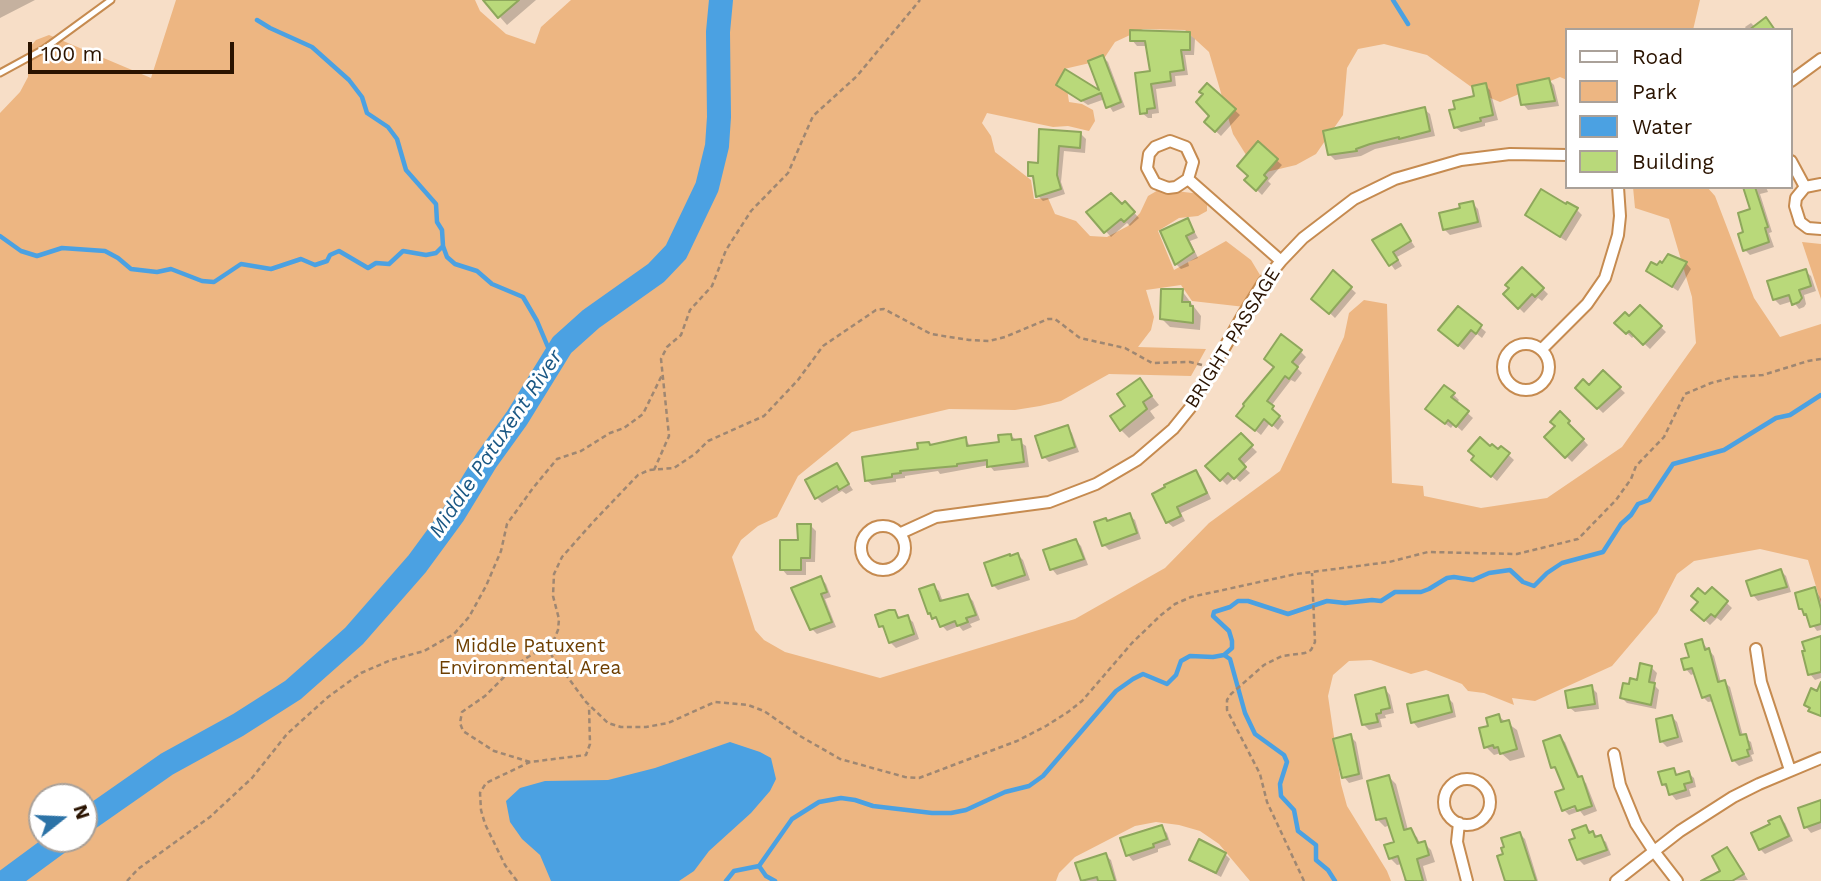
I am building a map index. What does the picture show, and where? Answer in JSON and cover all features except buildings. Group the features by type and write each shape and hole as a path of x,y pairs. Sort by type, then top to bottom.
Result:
{"street":[{"path":"1793,80 1821,59"},
{"path":"1170,141 1186,148 1193,162 1188,179 1176,187 1168,188 1155,183 1147,168 1149,154 1155,147 1170,141"},
{"name":"BRIGHT PASSAGE","path":"901,533 936,517 1049,502 1116,474 1137,460 1173,429 1190,408 1263,283 1281,261 1303,237 1354,199 1395,179 1437,165 1485,156 1566,155"},
{"path":"1793,165 1805,187"},
{"path":"1188,179 1281,261"},
{"path":"1821,184 1805,187 1796,198 1796,214 1800,222 1808,228 1821,229"},
{"path":"1542,349 1587,304 1605,278 1618,235 1618,189"},
{"path":"1525,344 1542,349 1549,365 1547,378 1528,390 1512,385 1506,378 1503,364 1510,350 1525,344"},
{"name":"BRIGHT PASSAGE","path":"886,525 901,533 905,540 905,555 894,567 878,570 864,559 861,543 870,529 886,525"},
{"path":"1756,649 1761,682 1790,770"},
{"path":"1614,754 1620,785 1628,806 1653,850 1677,881"},
{"path":"1616,881 1653,850 1733,797 1821,758"},
{"path":"1465,779 1478,782 1489,795 1489,810 1480,821 1472,824 1459,823 1451,818 1446,810 1446,794 1456,782 1465,779"},
{"path":"1459,823 1457,842 1467,881"}],"lane":[{"path":"0,73 44,49 111,0"}],"path":[{"path":"654,470 669,436 661,359 667,347 681,335 690,310 712,286 726,250 751,211 788,173 813,116 857,76 920,0"},
{"path":"1212,371 1190,362 1152,363 1125,348 1080,338 1055,319 1048,319 989,341 931,334 884,309 876,310 822,346 799,380 764,416 708,441 674,468 638,475 562,557 552,584 559,619 550,649 557,664 589,706 608,723 635,728 668,723 715,702 748,705 780,721 840,759 905,777 919,778 1017,741 1068,712 1082,701 1132,643 1175,604 1206,593 1312,572 1389,562 1427,552 1517,554 1578,539 1616,500 1636,466 1664,436 1685,394 1734,377 1763,374 1808,360 1821,359"},
{"path":"127,881 138,869 210,817 252,778 287,734 328,697 360,673 391,660 424,651 454,634 469,617 486,586 501,551 507,524 533,488 558,459 581,452 643,414 662,375"},
{"path":"1304,881 1267,802 1260,774 1227,710 1227,700 1245,680 1264,665 1282,656 1311,650 1315,642 1312,572"},
{"path":"530,762 494,751 463,731 460,723 462,712 485,696 517,664 553,642"},
{"path":"517,881 505,865 485,824 480,793 486,783 530,762 586,755 590,744 589,706"}],"green space":[{"name":"Middle Patuxent Environmental Area","path":"176,0 475,0 480,11 506,34 535,44 541,27 571,0 1700,0 1693,28 1566,28 1566,80 1560,77 1500,102 1481,94 1427,55 1384,44 1358,49 1347,68 1343,115 1316,154 1296,165 1258,174 1233,134 1209,52 1185,30 1143,29 1115,42 1103,60 1064,69 1069,102 1082,104 1093,110 1095,121 1089,131 1068,126 1053,127 987,113 982,123 991,136 995,152 1031,180 1034,199 1048,198 1055,214 1076,221 1090,236 1107,237 1128,226 1140,213 1148,196 1160,189 1200,194 1207,201 1207,211 1198,216 1179,218 1158,231 1174,270 1226,241 1251,260 1260,275 1245,307 1192,301 1181,285 1146,290 1154,317 1151,330 1138,347 1206,349 1191,376 1109,374 1061,401 1040,406 1015,410 949,409 852,432 798,476 777,517 758,526 741,540 732,557 755,630 764,640 785,652 880,678 1075,619 1165,568 1209,523 1280,471 1344,337 1349,313 1364,300 1387,304 1392,483 1423,486 1424,496 1481,508 1547,498 1622,447 1696,343 1692,297 1669,219 1635,208 1633,189 1709,189 1715,196 1754,298 1780,337 1821,324 1821,603 1808,560 1760,549 1694,561 1677,574 1657,613 1612,666 1535,701 1512,698 1514,705 1484,693 1468,691 1462,684 1426,670 1411,674 1371,660 1349,661 1333,675 1328,696 1341,784 1347,806 1391,881 1250,881 1219,844 1200,831 1156,822 1135,826 1075,857 1059,873 1056,881 0,881 0,113 20,92 28,77 28,49 36,40 49,35 151,78"},
{"path":"1802,242 1821,244 1821,299"}],"water":[{"path":"730,742 771,758 776,779 770,791 751,813 709,851 694,871 679,881 551,881 540,855 522,839 510,822 506,801 520,788 545,781 608,780 655,768"}],"waterway":[{"name":"Middle Patuxent River","path":"98,812 167,764 238,725 293,690 354,636 417,564 453,515 562,345 591,319 656,273 676,252 707,187 717,146 718,32 721,0"},
{"path":"1393,0 1408,24"},
{"path":"257,20 312,47 349,80 362,97 367,113 388,127 397,139 406,170 436,204 437,222 442,230 447,257 455,264 477,271 492,284 523,297 537,321 553,359"},
{"path":"0,236 21,251 37,256 62,248 105,251 131,269 157,272 171,269 202,281 214,282 241,264 271,269 301,259 315,265 327,261 330,255 339,251 368,268 376,263 389,264 403,251 426,255 436,253 443,246"},
{"path":"726,881 734,871 759,866 792,819 819,802 841,798 873,806 951,813 966,810 1005,792 1029,786 1043,776 1116,691 1133,679 1143,674 1167,684 1176,675 1181,661 1190,656 1224,655 1232,648 1229,631 1213,616 1214,612 1230,607 1238,601 1248,601 1288,614 1327,601 1381,601 1395,592 1421,592 1447,578 1473,580 1489,573 1510,570 1523,582 1534,586 1562,563 1603,552 1638,504 1649,500 1673,464 1724,450 1776,418 1790,415 1821,395"},
{"path":"1224,655 1230,659 1245,713 1255,734 1284,755 1287,762 1280,784 1281,796 1294,810 1298,831 1316,845 1316,860 1328,870 1335,881"},
{"name":"Middle Patuxent River","path":"6,881 44,853"},
{"path":"759,866 766,876 775,881"}]}
